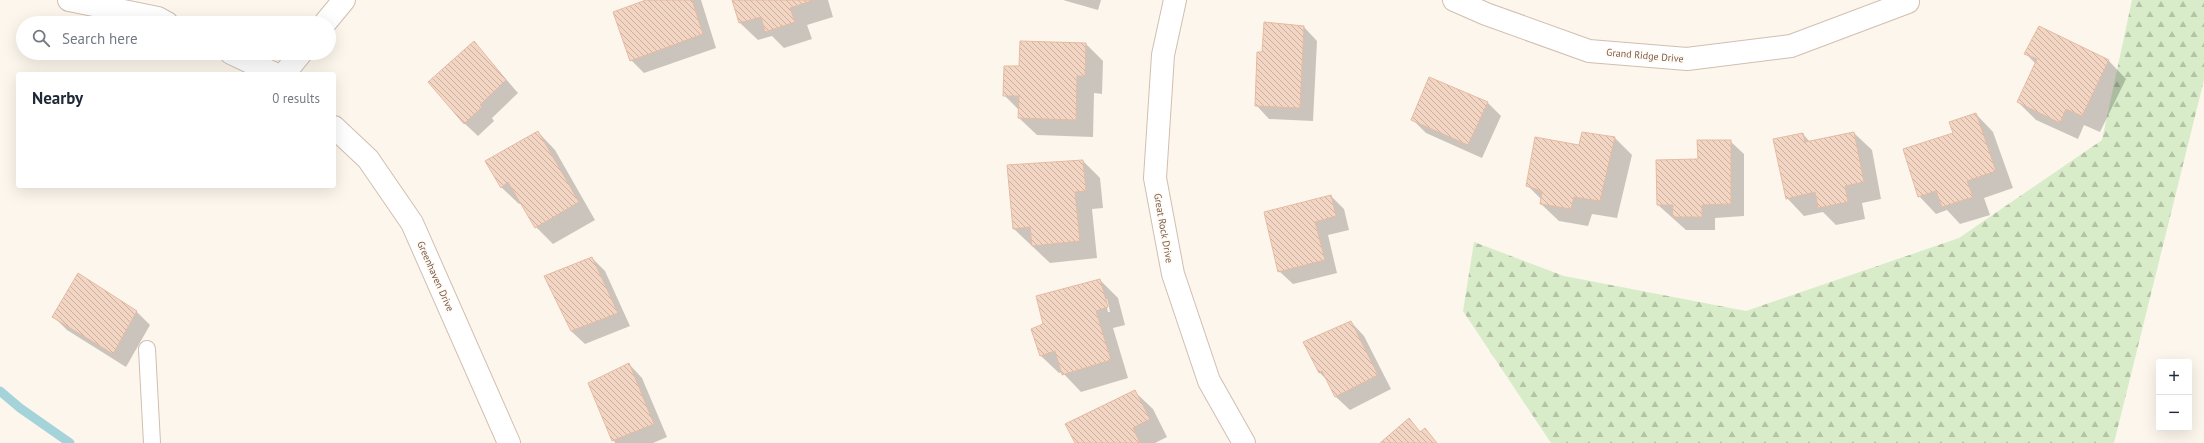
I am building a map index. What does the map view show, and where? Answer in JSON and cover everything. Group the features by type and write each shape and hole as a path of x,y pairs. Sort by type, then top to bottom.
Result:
{"street":[{"path":"69,0 148,16"},
{"path":"331,16 344,0"},
{"name":"Great Rock Drive","path":"1175,0 1163,55 1155,178 1177,288 1209,381 1244,443"},
{"name":"Grand Ridge Drive","path":"1454,0 1486,14 1589,51 1687,59 1791,46 1908,2"},
{"path":"245,60 271,72"},
{"path":"286,72 295,60"},
{"name":"Greenhaven Drive","path":"336,129 368,160 412,223 509,443"}],"lane":[{"path":"147,349 152,443"}],"green space":[{"path":"2132,0 2204,0 2204,80 2114,443 1551,443 1463,311 1474,242 1564,276 1746,311 1959,238 2102,140"}],"building":[{"path":"646,0 692,0 703,34 630,61 613,12"},
{"path":"732,0 814,0 790,8 795,22 765,32 761,17 739,23"},
{"path":"1264,22 1304,26 1300,108 1255,106 1257,52 1262,52"},
{"path":"2039,26 2109,60 2082,116 2066,109 2060,123 2017,102 2037,59 2024,54"},
{"path":"474,41 506,80 480,105 482,107 464,124 428,82"},
{"path":"1020,41 1086,43 1085,76 1077,76 1076,120 1018,118 1019,96 1003,96 1004,66 1019,66"},
{"path":"1429,77 1488,102 1468,145 1411,120"},
{"path":"1976,113 1996,171 1967,181 1973,197 1942,207 1936,191 1918,197 1903,149 1953,133 1949,122"},
{"path":"538,131 579,202 535,228 508,182 501,188 485,161"},
{"path":"1582,132 1615,137 1600,201 1574,197 1571,209 1540,204 1542,191 1526,186 1535,137 1579,145"},
{"path":"1854,132 1864,182 1845,186 1848,202 1818,208 1815,192 1786,199 1773,139 1803,133 1805,142"},
{"path":"1697,140 1731,140 1731,204 1702,205 1702,217 1672,217 1673,205 1657,205 1656,160 1698,159"},
{"path":"1083,160 1086,191 1075,192 1080,241 1032,246 1030,227 1013,229 1007,165"},
{"path":"1331,195 1336,216 1315,222 1325,260 1278,272 1264,212"},
{"path":"592,257 618,313 571,331 544,276"},
{"path":"78,273 137,311 113,354 52,317"},
{"path":"1100,279 1108,307 1096,311 1111,360 1062,375 1055,351 1040,356 1031,329 1043,324 1036,296"},
{"path":"1351,321 1378,375 1335,397 1322,371 1319,373 1303,342"},
{"path":"629,363 654,424 612,441 588,383"},
{"path":"1135,390 1150,419 1133,428 1140,443 1075,443 1065,424"},
{"path":"1409,418 1420,432 1425,428 1437,443 1380,443"}],"waterway":[{"path":"0,391 20,408 70,443"}]}
